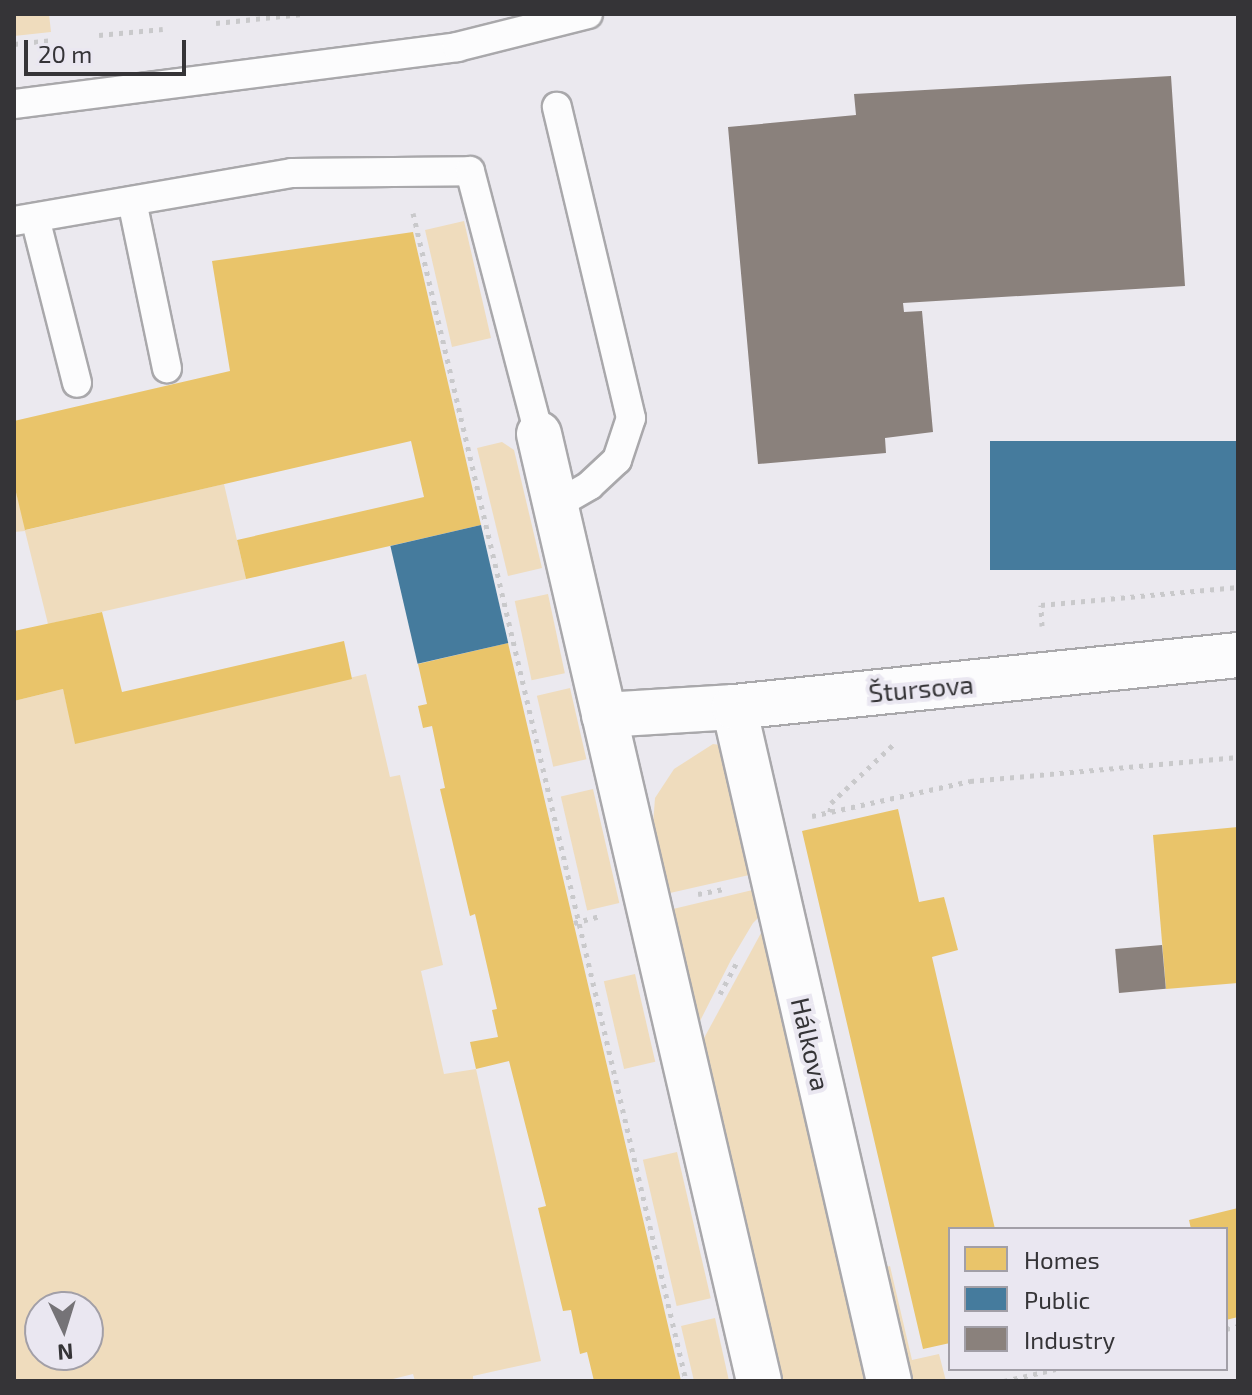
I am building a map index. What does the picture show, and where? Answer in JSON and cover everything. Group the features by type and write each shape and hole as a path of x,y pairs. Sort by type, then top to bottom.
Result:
{"street":[{"path":"539,434 759,1381"},
{"name":"Štursova","path":"604,715 734,707 1238,655"},
{"name":"Hálkova","path":"734,707 889,1381"}],"lane":[{"path":"14,104 457,47 588,14"},
{"path":"556,505 590,485 617,460 631,418 557,107"},
{"path":"77,383 24,220 292,173 470,171 539,434"},
{"path":"132,201 167,368"}],"path":[{"path":"216,23 303,14"},
{"path":"99,35 163,29"},
{"path":"14,44 51,40"},
{"path":"411,204 686,1381"},
{"path":"1047,677 1041,605 1238,587"},
{"path":"830,812 831,803 896,742"},
{"path":"805,818 970,781 1238,757"},
{"path":"686,897 730,887"},
{"path":"715,1004 743,952"},
{"path":"1004,1381 1047,1371"}],"shaded area":[{"path":"14,14 49,14 51,32 14,36"},
{"path":"464,221 491,338 452,347 425,230"},
{"path":"502,442 514,450 542,568 508,576 477,448"},
{"path":"14,484 26,530 224,484 246,579 48,624 25,531 14,532"},
{"path":"548,594 565,673 532,680 515,601"},
{"path":"366,674 390,777 400,775 443,965 421,971 444,1074 476,1069 541,1361 473,1376 473,1381 415,1381 413,1374 385,1381 14,1381 14,701 63,689 76,743"},
{"path":"570,688 586,759 553,767 537,696"},
{"path":"713,744 720,745 758,873 670,893 653,825 655,798 674,769"},
{"path":"593,789 619,903 587,910 561,796"},
{"path":"761,888 766,910 753,923 731,960 700,1021 673,909"},
{"path":"768,920 874,1381 783,1381 703,1040"},
{"path":"635,974 655,1062 624,1069 604,981"},
{"path":"677,1152 711,1298 677,1306 643,1160"},
{"path":"890,1266 912,1360 939,1354 946,1381 898,1381 881,1269"},
{"path":"715,1318 729,1381 694,1381 681,1326"}],"building: Homes":[{"path":"413,232 481,525 246,579 237,540 424,497 411,441 25,530 14,484 14,421 230,371 212,261"},
{"path":"102,612 122,692 344,641 352,679 75,744 63,689 14,701 14,631"},
{"path":"508,643 681,1381 594,1381 587,1352 580,1354 571,1310 563,1311 538,1208 546,1206 509,1061 476,1069 470,1042 498,1037 492,1010 497,1009 475,914 470,916 440,789 445,788 432,726 423,728 418,706 427,704 418,664"},
{"path":"898,809 919,902 944,897 958,950 932,957 995,1227 948,1227 948,1343 923,1349 802,831"},
{"path":"1238,827 1238,983 1166,989 1153,835"},
{"path":"1238,1208 1238,1317 1228,1320 1228,1227 1191,1227 1189,1220"}],"building: Public":[{"path":"990,441 1238,441 1238,570 990,570"},
{"path":"481,525 508,643 418,664 390,546"}],"building: Industry":[{"path":"1171,76 1185,286 903,303 904,312 922,311 933,432 885,438 886,453 758,464 728,127 856,115 854,94"},
{"path":"1162,945 1166,989 1119,993 1115,949"}]}
